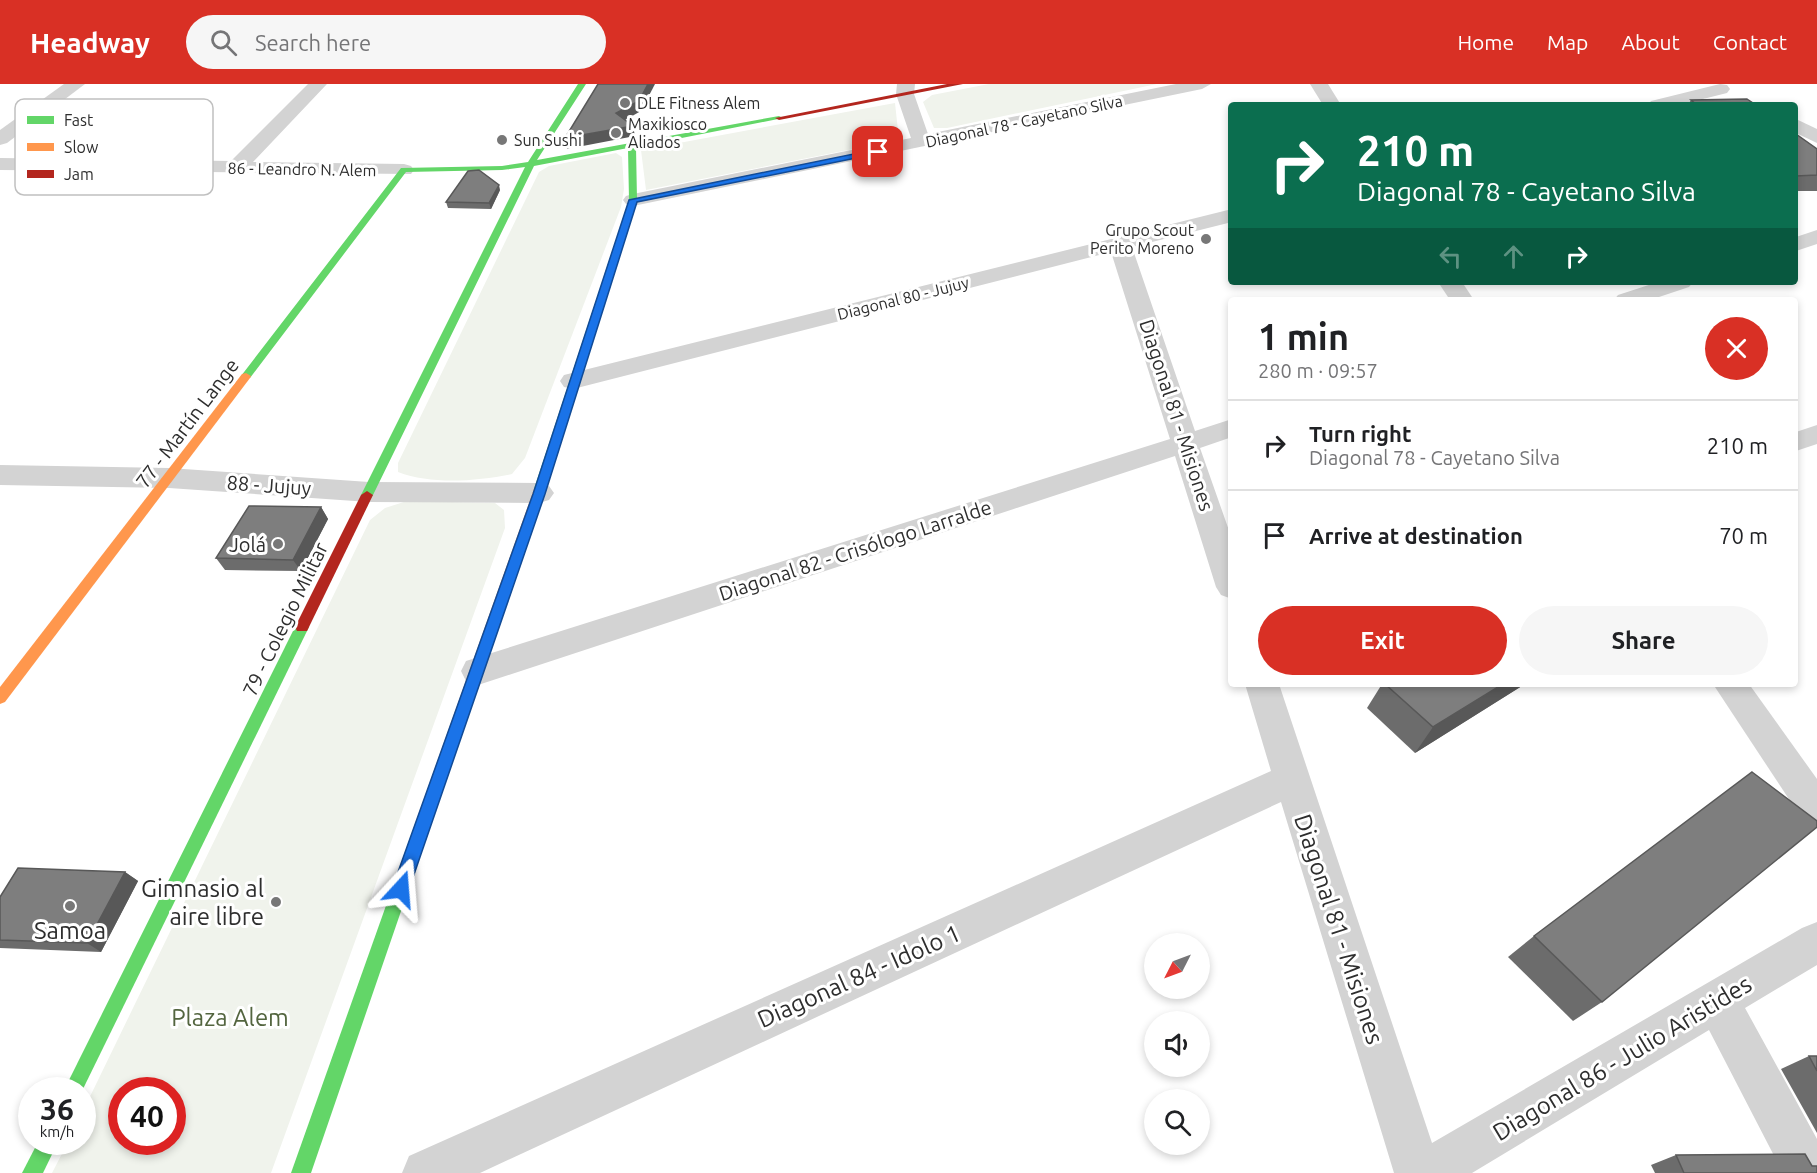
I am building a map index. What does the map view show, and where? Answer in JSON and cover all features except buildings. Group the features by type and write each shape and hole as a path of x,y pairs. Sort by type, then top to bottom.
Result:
{"street":[{"path":"55,99 76,84"},
{"path":"236,168 318,84"},
{"name":"79 - Colegio Militar","path":"79,1077 531,164 582,84"},
{"name":"86 - Leandro N. Alem","path":"213,168 404,171 502,168 632,146 906,89 959,84"},
{"name":"Diagonal 78 - Cayetano Silva","path":"633,200 1202,84"},
{"path":"1319,84 1330,102"},
{"path":"1666,102 1716,86 1738,97"},
{"path":"906,89 922,142"},
{"path":"1798,125 1817,121"},
{"path":"1798,126 1817,137"},
{"path":"0,139 15,128"},
{"path":"301,1173 539,494 573,381 633,200 632,146"},
{"name":"86 - Leandro N. Alem","path":"0,164 15,164"},
{"name":"77 - Martín Lange","path":"0,698 404,171"},
{"name":"Diagonal 80 - Jujuy","path":"573,381 1228,216"},
{"path":"1798,243 1817,237"},
{"name":"Diagonal 81 - Misiones","path":"1120,244 1228,574"},
{"path":"1635,297 1671,285"},
{"name":"Diagonal 82 - Crisólogo Larralde","path":"477,671 1228,429"},
{"path":"1798,441 1817,434"},
{"name":"88 - Jujuy","path":"0,475 169,478 369,492 539,494"},
{"name":"Diagonal 81 - Misiones","path":"1263,687 1418,1173"},
{"path":"1732,687 1817,810"},
{"name":"Diagonal 84 - Idolo 1","path":"426,1173 1292,780"},
{"name":"Diagonal 86 - Julio Aristides","path":"1427,1173 1817,942"},
{"path":"1718,1002 1809,1173"},
{"path":"32,1173 41,1155"}],"green space":[{"path":"989,84 1157,84 947,128 934,128 923,102 932,95"},
{"path":"895,103 899,140 646,190 641,150"},
{"path":"616,153 622,157 624,189 621,207 525,458 512,474 484,478 425,479 398,472 398,463 539,172 549,166"},
{"name":"Plaza Alem","path":"407,501 495,503 504,510 505,528 271,1173 52,1173 61,1155 96,1155 96,1084 370,520 385,508"}],"traffic: fast":[{"path":"367,495 531,164 582,84"},
{"path":"246,376 404,170 502,168 531,164 779,118"},
{"path":"540,489 633,200 632,145"},
{"path":"79,1077 302,627"},
{"path":"301,1173 423,824"},
{"path":"32,1173 41,1155"}],"traffic: slow":[{"path":"0,698 246,376"},
{"path":"423,824 540,489"}],"traffic: jam":[{"path":"779,118 959,84"},
{"path":"302,627 367,495"}],"place":[{"name":"DLE Fitness Alem","path":"625,103"},
{"name":"Maxikiosco Aliados","path":"616,133"},
{"name":"Sun Sushi","path":"502,140"},
{"name":"Grupo Scout Perito Moreno","path":"1206,239"},
{"name":"Jolá","path":"278,544"},
{"name":"Gimnasio al aire libre","path":"276,902"},
{"name":"Samoa","path":"70,906"}],"route":[{"path":"401,889 539,494 573,381 633,200 878,152"}]}
